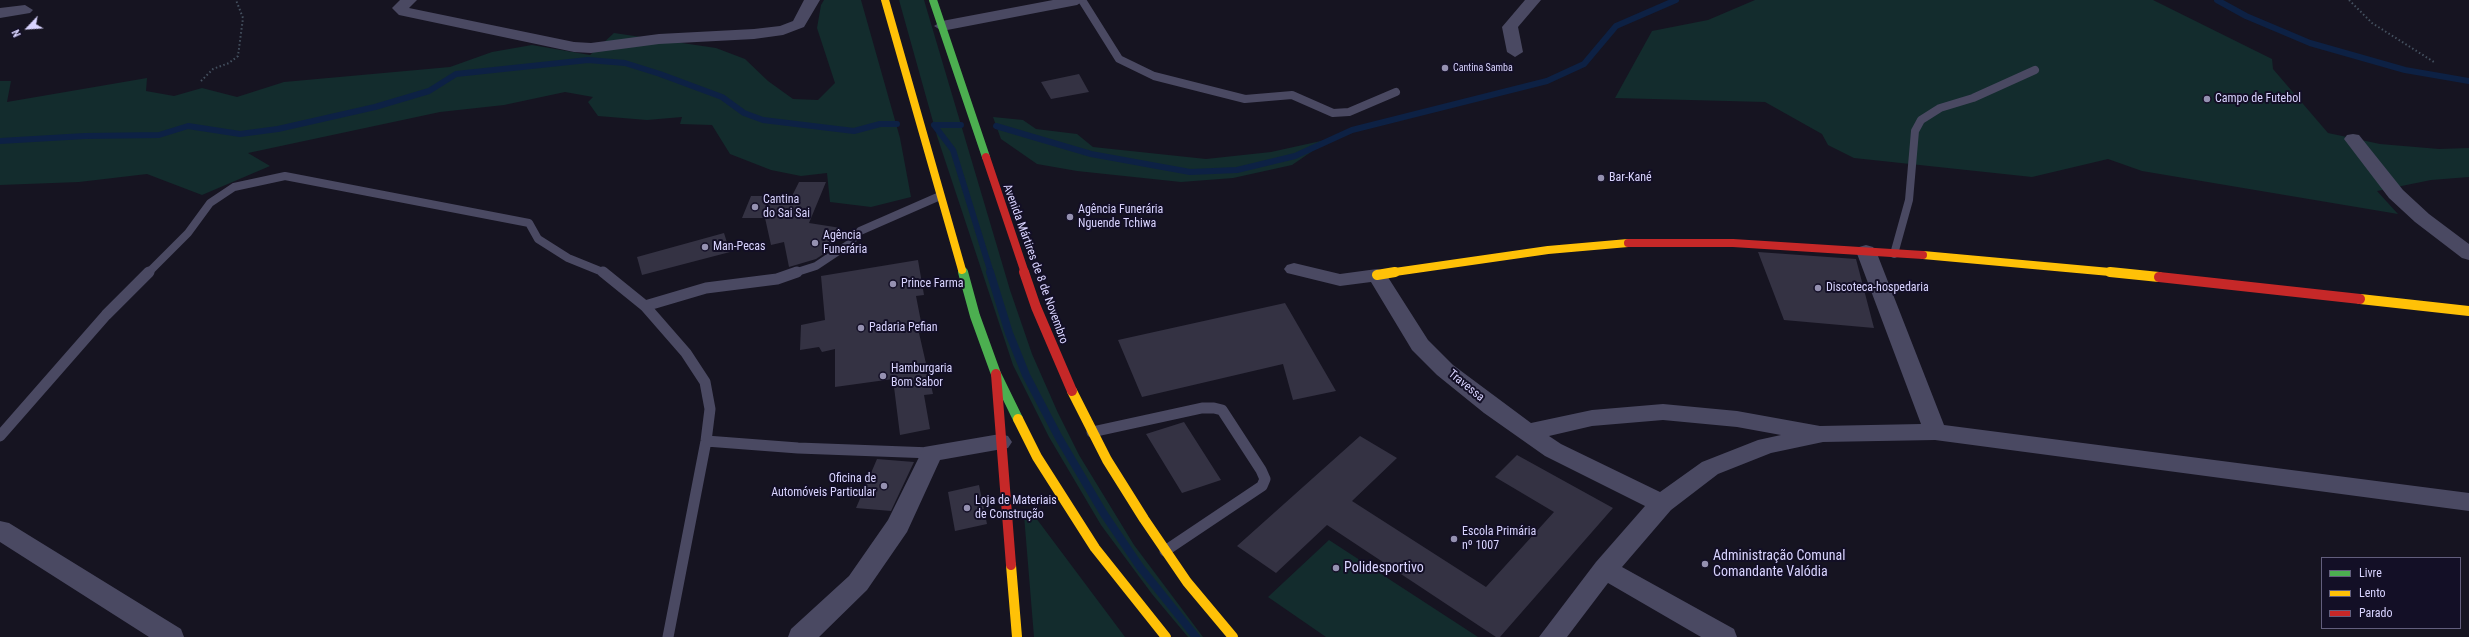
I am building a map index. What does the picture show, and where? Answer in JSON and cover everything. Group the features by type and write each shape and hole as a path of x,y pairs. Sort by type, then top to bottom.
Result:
{"main road":[{"path":"885,0 975,316 996,374 1037,457 1064,502 1095,548 1166,637"},
{"name":"Avenida Mártires de 8 de Novembro","path":"933,0 1036,307 1052,347 1092,432 1165,551 1233,637"},
{"path":"1377,275 1548,250 1626,243 1733,243 1866,251 2081,268 2469,311"},
{"path":"996,374 1000,442 1017,637"}],"street":[{"path":"409,0 400,8 404,12 574,47 591,48 658,39 754,34 783,30 799,24 812,0"},
{"path":"942,26 1077,0"},
{"path":"1515,52 1510,27 1533,0"},
{"path":"0,13 25,10"},
{"path":"2353,139 2396,194 2422,218 2469,254"},
{"path":"1866,251 1935,432"},
{"path":"1294,269 1340,280 1377,275"},
{"name":"Travessa","path":"1377,275 1420,345 1445,370 1553,450 1662,504"},
{"path":"1528,432 1592,418 1663,412 1737,419 1823,434"},
{"path":"1552,637 1605,569 1662,504 1710,468 1766,446 1823,434 1935,432 2469,502"},
{"path":"801,637 858,583 898,525 932,453 1000,442"},
{"path":"0,530 171,637"},
{"path":"1605,569 1724,637"}],"lane":[{"path":"1082,0 1119,59 1154,76 1245,99 1292,95 1333,113 1349,112 1396,92"},
{"path":"1894,254 1909,200 1914,131 1921,120 1940,108 1973,98 2035,70"},
{"path":"0,436 106,315 188,233 210,203 234,187 270,178 285,176 529,223 534,229 538,239 568,258 604,273 645,306 686,353 705,382 710,409 706,441 668,637"},
{"path":"645,306 706,288 778,279 816,266 833,256 860,231 940,196"},
{"path":"1092,432 1202,408 1214,408 1222,410 1260,470 1265,479 1262,486 1165,551"},
{"path":"706,441 798,448 932,453"}],"path":[{"path":"201,81 213,69 229,63 238,56 243,18 236,0"},
{"path":"2349,0 2372,23 2434,62"}],"green space":[{"path":"824,0 861,0 900,138 911,197 871,207 830,202 827,173 801,176 771,170 730,154 712,125 680,124 682,117 647,120 598,116 588,102 593,97 565,92 504,105 440,112 248,153 270,166 202,195 147,174 79,182 0,185 0,81 11,81 7,102 147,78 146,91 174,96 202,88 237,97 284,82 450,67 492,52 532,45 590,55 614,33 716,48 745,59 768,81 793,99 818,100 835,83 817,28 821,5"},
{"path":"899,0 924,0 1010,290 1032,354 1058,413 1079,455 1134,545 1203,637 1188,637 1152,594 1101,525 1049,437 1013,365 937,136"},
{"path":"1755,0 2153,0 2272,59 2273,69 2328,133 2380,144 2439,149 2469,148 2469,177 2431,180 2377,191 2398,214 2142,171 2108,159 2032,177 1854,158 1828,145 1822,134 1765,102 1615,98 1652,31 1708,20"},
{"path":"993,117 1023,120 1036,129 1077,134 1093,147 1206,159 1271,152 1330,139 1292,165 1233,178 1181,182 1077,171 1037,164 1001,139"},
{"path":"1028,511 1033,514 1125,637 1034,637 1024,515"},
{"name":"Polidesportivo","path":"1329,540 1478,637 1326,637 1268,597"}],"building":[{"path":"1079,74 1089,92 1051,99 1041,82"},
{"path":"799,182 826,182 809,223 841,228 825,253 816,259 789,267 784,242 771,245 765,218 742,218 751,196 792,196"},
{"path":"724,233 730,252 642,275 637,257"},
{"name":"Discoteca-hospedaria","path":"1758,252 1856,259 1874,328 1784,320"},
{"path":"918,260 924,295 916,296 923,332 919,333 933,394 924,395 930,429 900,435 893,379 835,387 835,349 822,352 819,347 800,350 801,325 825,320 821,276"},
{"path":"1285,303 1336,391 1293,400 1283,364 1142,397 1118,340"},
{"path":"1184,422 1221,480 1182,493 1146,434"},
{"path":"1360,436 1397,458 1352,501 1486,587 1554,512 1495,477 1517,455 1613,508 1500,637 1496,637 1327,525 1276,573 1237,546"},
{"path":"877,459 914,462 891,511 856,508"},
{"name":"Loja de Materiais de Construção","path":"979,485 987,524 955,531 948,492"}],"waterway":[{"path":"996,126 1091,154 1190,172 1237,170 1295,156 1352,130 1547,81 1584,64 1616,26 1676,0"},
{"path":"2217,0 2246,16 2310,43 2405,70 2469,81"},
{"path":"0,141 85,136 159,135 188,126 240,134 278,129 375,107 429,91 456,74 588,60 625,63 660,74 722,97 744,113 763,120 854,131 880,124 897,124"},
{"path":"961,125 934,125 953,150 991,273"},
{"path":"990,272 1009,333 1026,375 1059,438 1104,514 1140,567 1196,637"}],"traffic: fast":[{"path":"933,0 986,157"},
{"path":"962,270 975,316 996,374 1018,419"}],"traffic: slow":[{"path":"885,0 962,270"},
{"path":"1377,275 1548,250 1628,243"},
{"path":"1923,255 2159,277"},
{"path":"2360,299 2469,311"},
{"path":"1072,391 1107,460 1144,519 1187,582 1233,637"},
{"path":"1018,419 1037,457 1095,548 1166,637"},
{"path":"1011,565 1017,637"}],"traffic: jam":[{"path":"986,157 1036,307 1072,391"},
{"path":"1628,243 1733,243 1923,255"},
{"path":"2159,277 2360,299"},
{"path":"996,374 1011,565"}],"place":[{"name":"Cantina Samba","path":"1445,68"},
{"name":"Campo de Futebol","path":"2207,99"},
{"name":"Bar-Kané","path":"1601,178"},
{"name":"Cantina do Sai Sai","path":"755,207"},
{"name":"Agência Funerária Nguende Tchiwa","path":"1070,217"},
{"name":"Agência Funerária","path":"815,243"},
{"name":"Man-Pecas","path":"705,247"},
{"name":"Prince Farma","path":"893,284"},
{"name":"Discoteca-hospedaria","path":"1818,288"},
{"name":"Padaria Pefian","path":"861,328"},
{"name":"Hamburgaria Bom Sabor","path":"883,376"},
{"name":"Oficina de Automóveis Particular","path":"884,486"},
{"name":"Loja de Materiais de Construção","path":"967,508"},
{"name":"Escola Primária nº 1007","path":"1454,539"},
{"name":"Administração Comunal Comandante Valódia","path":"1705,564"},
{"name":"Polidesportivo","path":"1336,568"}]}
